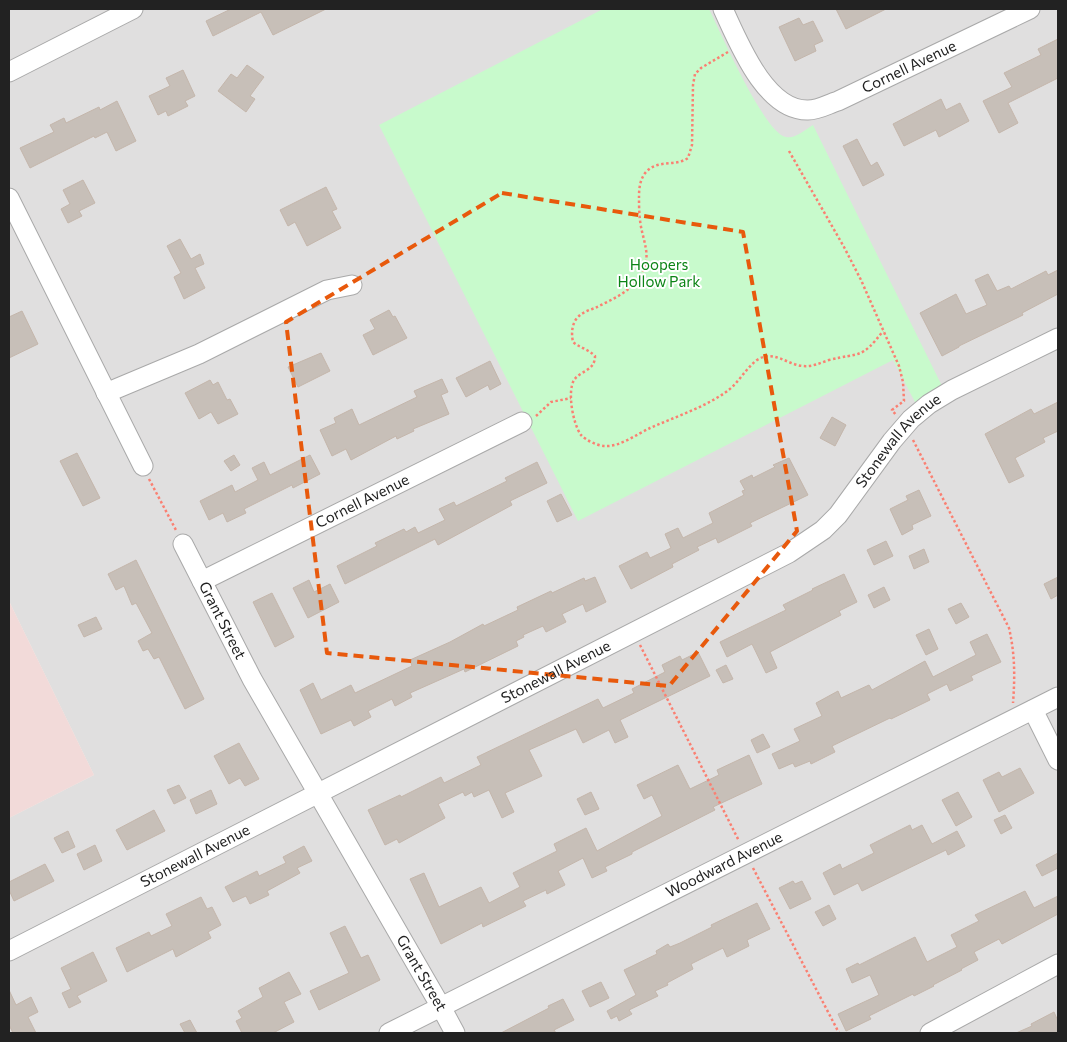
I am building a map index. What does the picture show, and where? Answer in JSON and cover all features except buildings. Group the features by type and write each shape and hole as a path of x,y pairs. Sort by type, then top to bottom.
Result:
{"street":[{"path":"9,72 133,9"},
{"path":"723,9 740,46"},
{"name":"Cornell Avenue","path":"740,46 765,85 785,104 808,110 819,108 1030,9"},
{"path":"9,198 143,466"},
{"path":"106,393 199,354 327,290 352,285"},
{"name":"Stonewall Avenue","path":"9,951 802,545 823,530 838,515 892,441 911,419 952,390 1058,338"},
{"name":"Cornell Avenue","path":"202,581 522,422"},
{"name":"Grant Street","path":"183,544 252,679 442,1007 455,1033"},
{"name":"Woodward Avenue","path":"389,1033 1058,697"},
{"path":"1033,710 1058,760"},
{"path":"930,1033 1058,964"}],"path":[{"path":"740,46 712,61 695,74 692,84 692,145 688,158 677,164 654,166 641,179 639,219 647,250 646,267 634,284 612,300 582,314 577,318 572,327 573,342 595,356 593,366 578,376 573,382 571,398 574,420 582,436 598,444 612,445 714,400 734,386 752,364 765,356 778,357 802,366 811,366 862,354 883,331"},
{"path":"522,422 535,417 551,402 571,398"},
{"path":"143,466 183,544"},
{"path":"634,632 746,855 839,1033"}],"highlighted area":[{"path":"502,193 743,232 797,531 669,686 327,653 286,322"}],"shaded area":[{"path":"9,9 1058,9 1058,1033 9,1033 9,818 94,775 9,601"},
{"path":"9,601 94,775 9,818"}],"green space":[{"name":"Hoopers Hollow Park","path":"603,9 709,9 743,80 766,118 777,131 786,137 793,137 813,125 942,386 916,404 893,360 578,521 379,125"}]}
